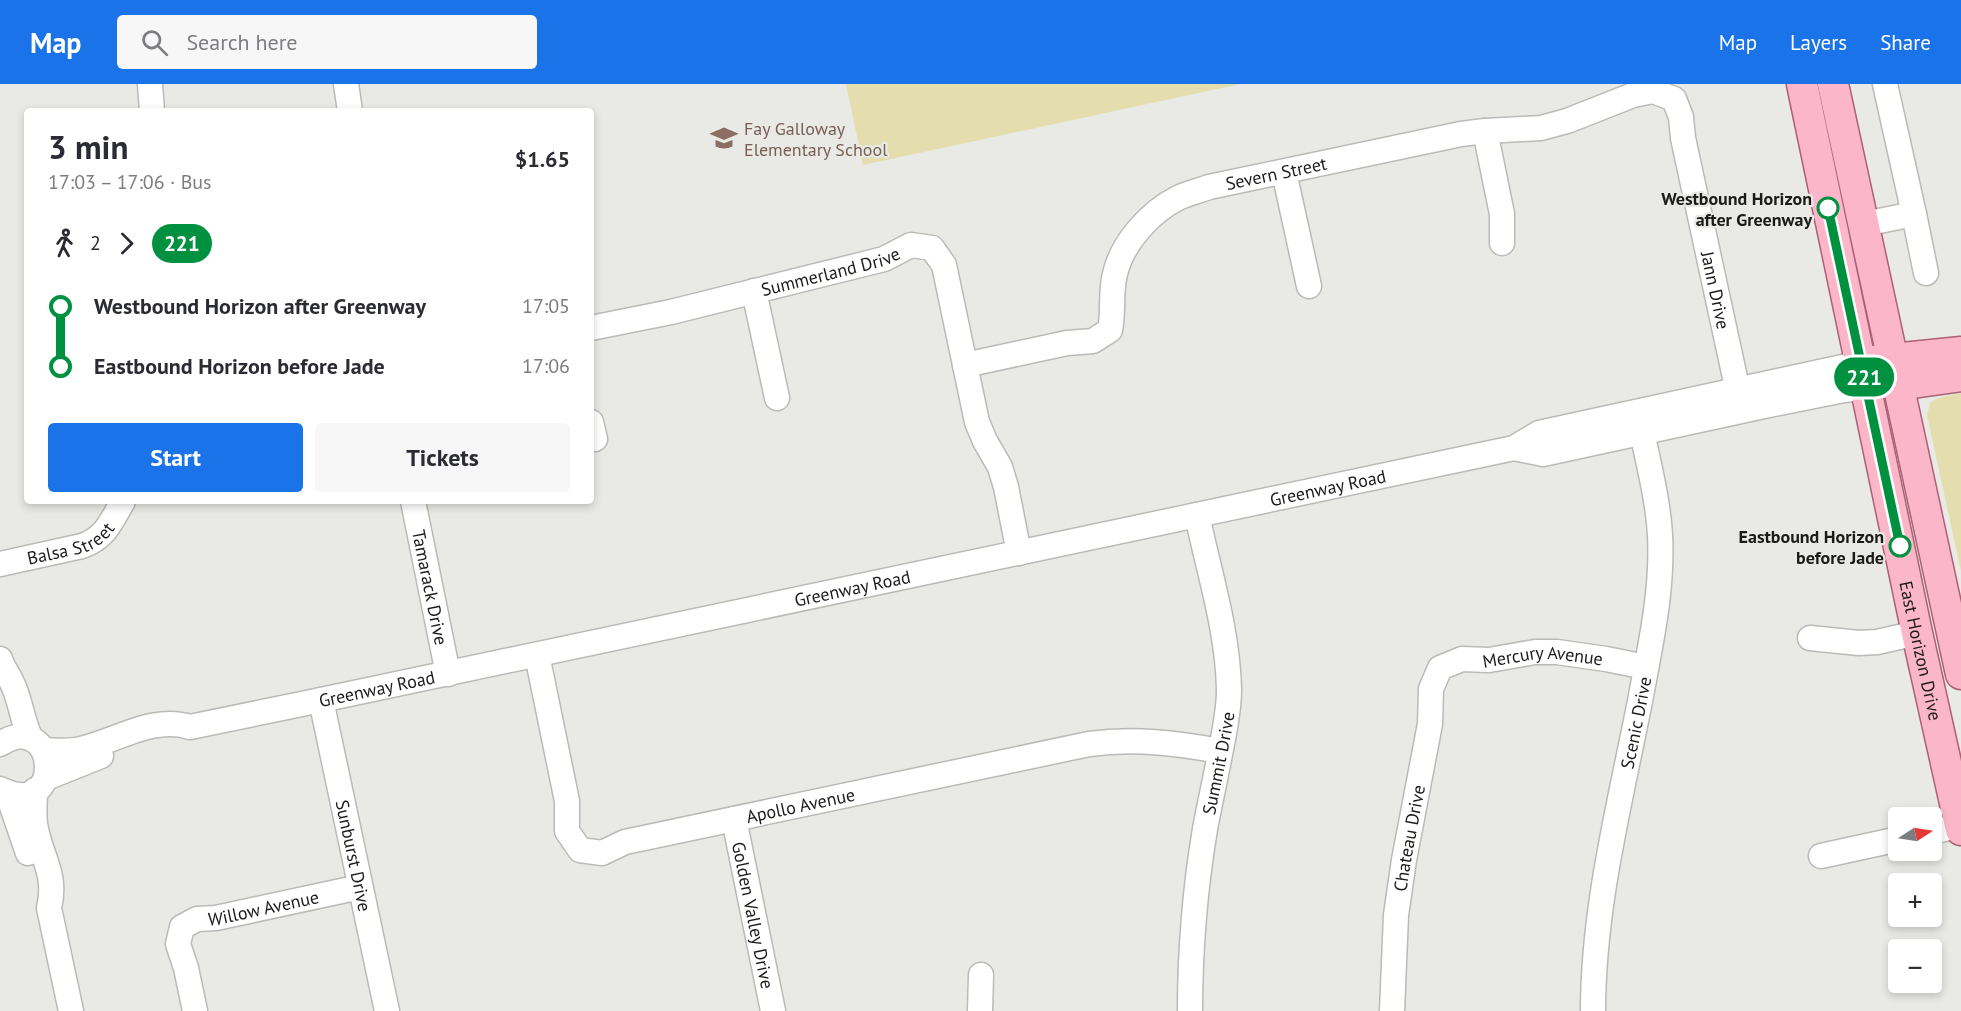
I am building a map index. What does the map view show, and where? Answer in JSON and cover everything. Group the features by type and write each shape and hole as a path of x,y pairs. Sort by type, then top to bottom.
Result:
{"main road":[{"path":"1802,84 1809,120 1830,154 1879,371"},
{"name":"East Horizon Drive","path":"1833,84 1863,224 1879,371 1917,633 1954,828"},
{"name":"Greenway Road","path":"1879,371 1961,352"},
{"name":"East Horizon Drive","path":"1879,371 1956,625 1961,674"},
{"name":"Greenway Road","path":"1879,371 1961,376"}],"street":[{"path":"150,84 152,108"},
{"path":"346,84 350,108"},
{"path":"1885,84 1926,273"},
{"name":"Severn Street","path":"965,365 1067,343 1093,341 1110,330 1115,272 1132,236 1157,212 1179,198 1209,187 1427,141 1485,131 1541,128 1567,121 1633,95 1653,91 1674,99"},
{"name":"Jann Drive","path":"1674,99 1681,117 1683,138 1739,400"},
{"path":"1485,131 1503,214 1502,243"},
{"path":"1284,172 1309,286"},
{"path":"1863,224 1914,214"},
{"name":"Summerland Drive","path":"594,327 671,312 884,259 911,245 933,248 944,266 977,422 1000,467 1019,553"},
{"path":"754,291 777,398"},
{"name":"Greenway Road","path":"1,743 15,737 37,745 81,749 155,726 177,723 190,727 1514,448 1539,434 1739,400 1879,371"},
{"name":"Greenway Road","path":"1514,448 1544,454 1642,432 1739,400"},
{"name":"Scenic Drive","path":"1593,1011 1595,952 1602,897 1647,668 1660,561 1660,536 1652,479 1642,432"},
{"name":"Balsa Street","path":"0,564 94,542 104,533 121,504"},
{"name":"Tamarack Drive","path":"414,504 448,674"},
{"name":"Summit Drive","path":"1190,1011 1193,924 1205,832 1221,751 1229,692 1227,663 1197,515"},
{"path":"1810,638 1859,643 1877,642 1917,633"},
{"name":"Mercury Avenue","path":"1440,668 1462,659 1489,660 1535,652 1557,652 1606,658 1647,668"},
{"name":"Apollo Avenue","path":"537,655 567,801 567,831 580,849 602,853 625,842 1098,743 1167,742 1221,751"},
{"name":"Chateau Drive","path":"1392,1011 1392,972 1404,860 1430,724 1431,689 1440,668"},
{"path":"1,675 5,717 1,743"},
{"path":"1,675 13,685 23,722 48,766 40,784 35,827 53,891 49,908 71,1011"},
{"name":"Sunburst Drive","path":"321,700 387,1011"},
{"name":"Greenway Road","path":"5,799 23,795 40,784 107,754 181,737 190,727"},
{"path":"5,799 28,851 38,894 49,908"},
{"name":"Golden Valley Drive","path":"734,819 773,1011"},
{"path":"1821,856 1888,841"},
{"name":"Willow Avenue","path":"195,1011 186,968 178,944 182,927 198,919 216,918 360,887"},
{"path":"980,1011 981,975"}],"shaded area":[{"path":"846,84 1240,84 863,165"},
{"path":"1961,393 1961,571 1927,415 1930,403 1938,398"}],"bus line":[{"name":"221","path":"1828,208 1900,546"}],"place":[{"name":"Fay Galloway Elementary School","path":"724,138"},
{"name":"Westbound Horizon after Greenway","path":"1828,208"},
{"name":"Eastbound Horizon before Jade","path":"1900,546"}]}
